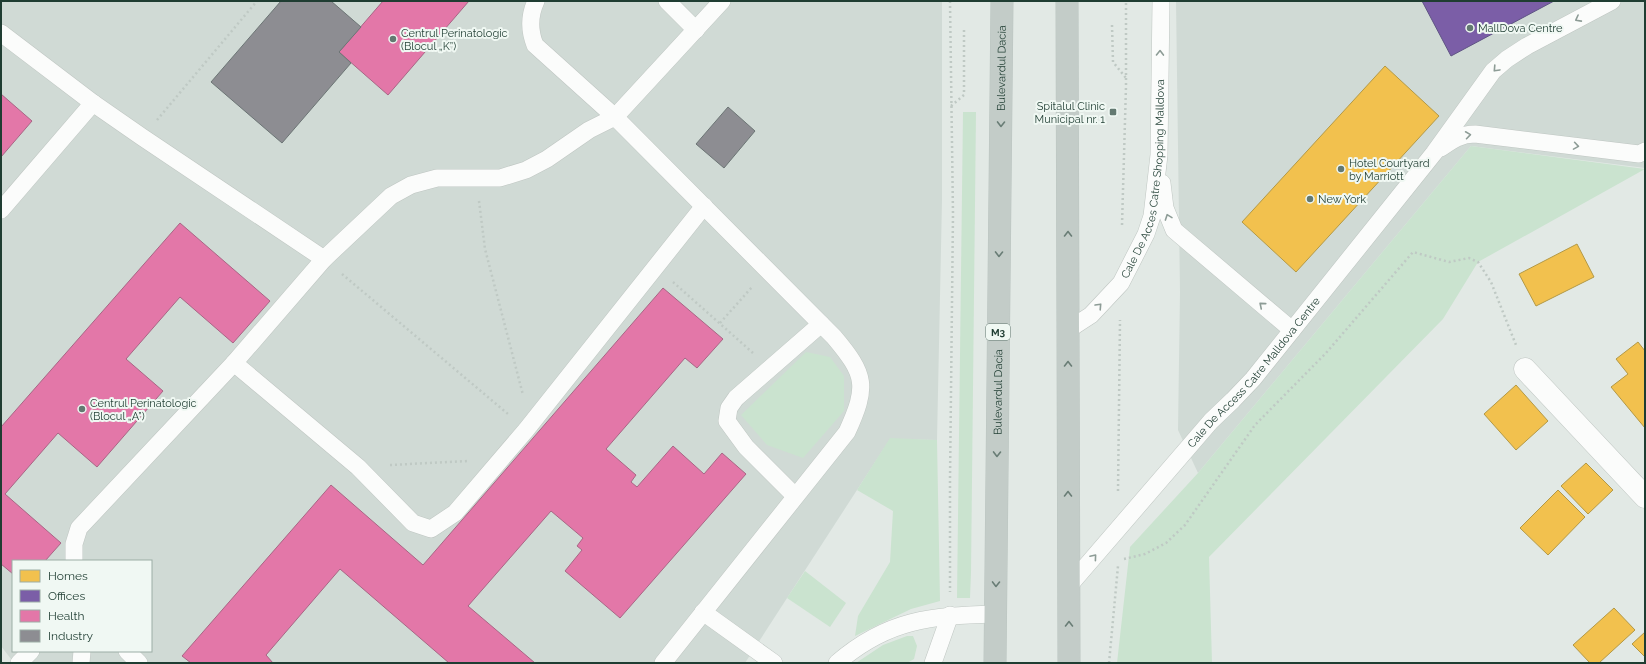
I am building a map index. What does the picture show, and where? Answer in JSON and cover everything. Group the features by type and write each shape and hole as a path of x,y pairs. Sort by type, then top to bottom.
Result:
{"highway":[{"name":"Bulevardul Dacia","path":"995,663 1002,1"},
{"path":"1067,1 1069,663"}],"street":[{"path":"1526,369 1645,497"}],"lane":[{"path":"536,1 530,18 530,34 535,45 615,118 834,337 859,372 861,388 859,403 847,432 794,495 663,663"},
{"path":"667,1 696,30"},
{"path":"74,560 74,544 79,528 234,363 324,258 391,196 411,185 437,178 500,178 526,170 547,159 589,130 615,118 722,1"},
{"name":"Cale De Acces Catre Shopping Malldova","path":"1068,330 1091,315 1121,283 1146,234 1152,216 1159,155 1161,1"},
{"path":"1434,153 1494,71 1506,58 1612,1"},
{"path":"1,34 93,103 142,137 324,258"},
{"path":"1,210 93,103"},
{"path":"1434,153 1456,138 1466,134 1639,154 1645,151"},
{"name":"Cale De Access Catre Malldova Centre","path":"1068,587 1211,421 1253,379 1434,153"},
{"path":"1159,155 1165,208 1174,230 1292,330"},
{"path":"234,363 358,466 413,523 431,529 456,513 526,430 704,206"},
{"path":"794,495 746,447 726,421 729,408 736,398 821,324"},
{"path":"703,612 774,663"},
{"path":"837,663 856,647 898,626 930,617 995,614"},
{"path":"933,663 950,615"},
{"path":"19,663 30,652"},
{"path":"81,663 82,652"},
{"path":"128,652 139,663"}],"path":[{"path":"142,137 257,1"},
{"path":"950,1 953,214 950,615"},
{"path":"1122,228 1127,78 1126,1"},
{"path":"1112,25 1114,62 1127,78"},
{"path":"951,106 964,96 964,27"},
{"path":"477,179 485,249 525,405 526,430"},
{"path":"1109,663 1119,560 1146,554 1166,543 1185,525 1255,426 1326,353 1413,252 1449,262 1469,258 1478,262 1491,282 1526,369"},
{"path":"324,258 526,430"},
{"path":"656,267 770,367"},
{"path":"720,323 767,270"},
{"path":"1118,528 1121,283"},
{"path":"358,466 501,459"}],"shaded area":[{"path":"1,1 942,1 942,200 937,440 890,439 745,663 14,663 1,646"},
{"name":"MallDova Centre","path":"1176,1 1645,1 1645,168 1471,146 1198,473 1178,430 1180,292"}],"green space":[{"path":"963,112 976,112 970,598 957,598"},
{"path":"1471,146 1645,169 1478,262 1443,319 1209,557 1212,663 1117,663 1130,547 1198,473"},
{"path":"806,352 830,357 844,376 844,411 803,458 767,445 741,415"},
{"path":"890,438 937,440 940,601 911,609 855,636 858,616 890,562 893,511 857,490"},
{"path":"805,571 846,603 830,627 787,598"},
{"path":"907,636 913,636 917,646 914,659 907,663 856,663 883,645"}],"building: Homes":[{"name":"Hotel Courtyard by Marriott","path":"1385,66 1439,116 1296,272 1242,222"},
{"path":"1577,244 1594,277 1536,306 1519,274"},
{"path":"1638,342 1645,351 1645,428 1611,387 1628,374 1616,359"},
{"path":"1516,385 1548,421 1516,450 1484,414"},
{"path":"1586,463 1613,490 1588,514 1561,486"},
{"path":"1558,490 1585,517 1548,555 1520,528"},
{"path":"1614,608 1635,630 1599,663 1590,663 1573,645"},
{"path":"1645,632 1645,657 1632,644"}],"building: Offices":[{"name":"MallDova Centre","path":"1422,1 1554,1 1451,56"}],"building: Health":[{"name":"Centrul Perinatologic (Blocul „K”)","path":"383,1 469,1 388,95 339,52"},
{"path":"1,94 32,121 1,157"},
{"name":"Centrul Perinatologic (Blocul „A”)","path":"180,223 270,301 233,343 180,297 126,359 163,391 97,467 58,433 5,494 61,543 46,560 12,560 12,573 1,564 1,427"},
{"path":"663,288 723,339 697,368 685,358 606,449 636,475 631,482 637,487 673,446 704,474 722,453 746,474 620,618 565,571 582,550 577,546 583,538 551,511 468,606 535,663 449,663 340,569 266,655 273,663 191,663 182,656 331,485 423,565"}],"building: Industry":[{"path":"281,1 331,1 361,27 339,52 351,63 282,143 211,82"},
{"path":"728,107 755,131 724,168 696,144"}],"place":[{"name":"MallDova Centre","path":"1470,28"},
{"name":"Centrul Perinatologic (Blocul „K”)","path":"393,39"},
{"name":"Spitalul Clinic Municipal nr. 1","path":"1113,112"},
{"name":"Hotel Courtyard by Marriott","path":"1341,169"},
{"name":"New York","path":"1310,199"},
{"name":"Centrul Perinatologic (Blocul „A”)","path":"82,409"}]}
